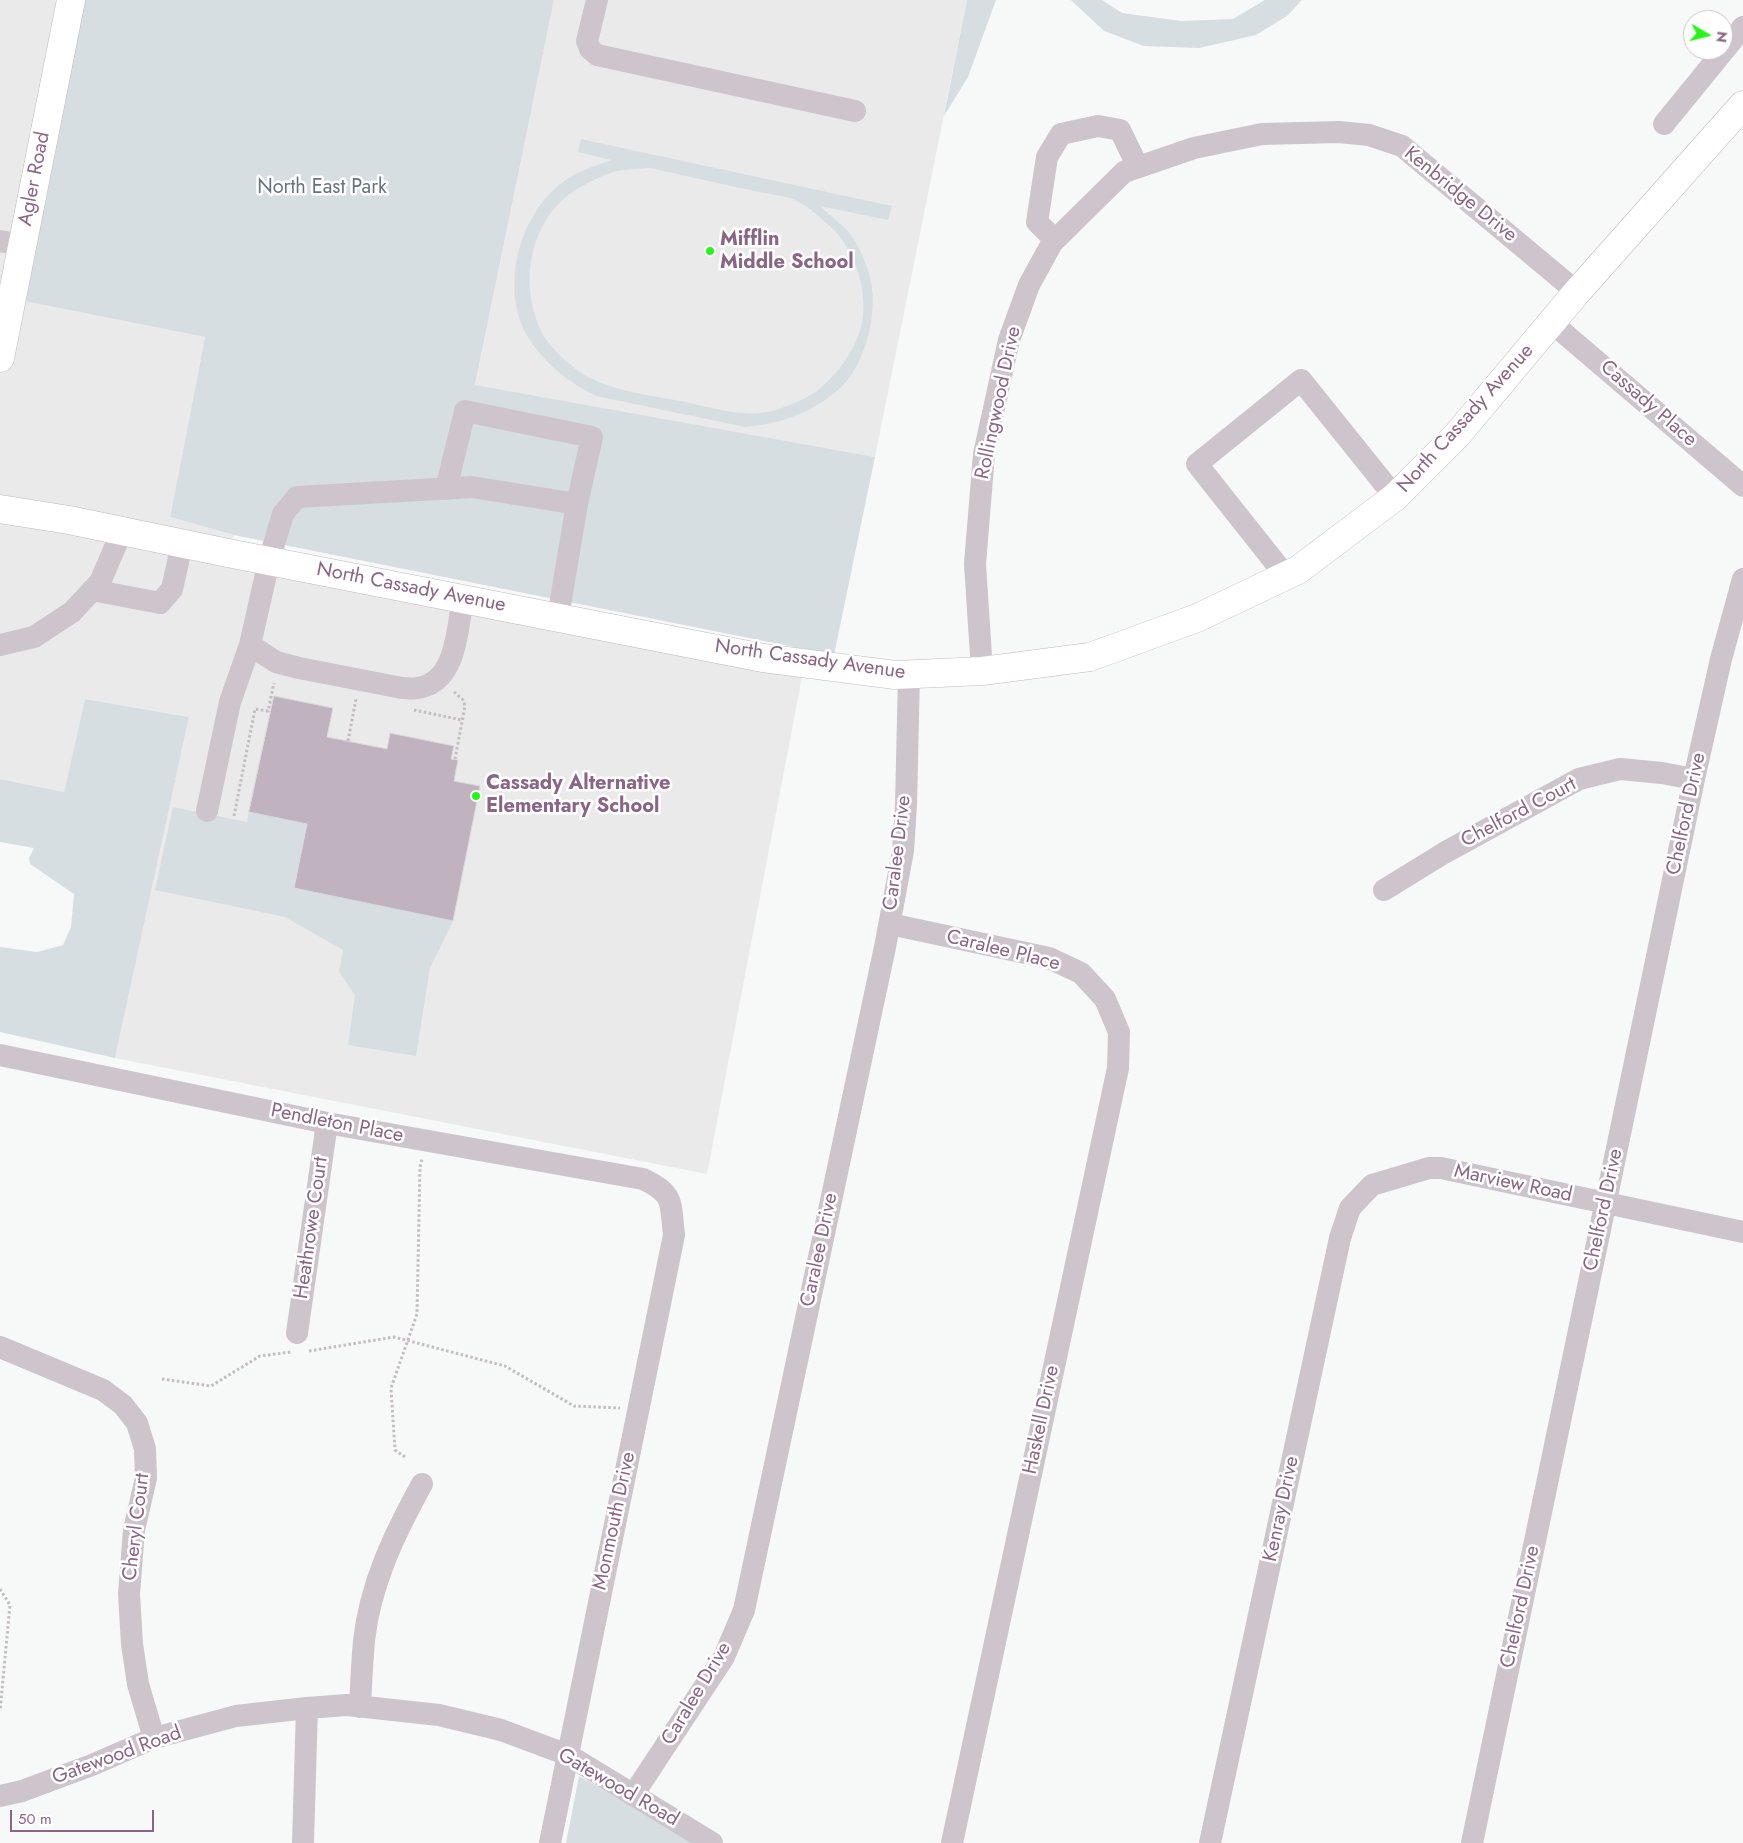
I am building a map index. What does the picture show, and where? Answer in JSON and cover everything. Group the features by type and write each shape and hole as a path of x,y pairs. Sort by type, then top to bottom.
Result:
{"main road":[{"name":"Agler Road","path":"0,358 11,243 71,0"},
{"name":"North Cassady Avenue","path":"0,509 69,520 182,544 763,658 896,676 982,671 1090,657 1197,618 1298,570 1395,497 1457,435 1577,292 1743,105"}],"street":[{"path":"597,0 587,41 590,49 597,55 855,111"},
{"path":"1664,124 1743,27"},
{"path":"1055,240 1037,222 1047,157 1061,134 1098,126 1120,130 1131,170"},
{"name":"Kenbridge Drive","path":"1131,170 1194,148 1262,134 1339,132 1369,135 1402,146 1577,292"},
{"name":"Rollingwood Drive","path":"982,671 975,564 984,454 1009,340 1029,286 1055,240 1131,170"},
{"name":"Cassady Place","path":"1552,323 1743,486"},
{"path":"1285,575 1197,464 1300,380 1395,497"},
{"path":"446,489 465,411 592,437 577,504 558,617"},
{"path":"207,810 230,702 250,645 269,561 283,514 297,497 472,487 577,504"},
{"path":"0,645 34,637 72,612 100,582 122,531"},
{"path":"92,590 160,604 172,589 182,544"},
{"name":"Chelford Drive","path":"1472,1843 1694,780 1721,659 1743,580"},
{"path":"250,645 276,662 299,668 402,688 418,688 442,676 450,665 463,598"},
{"name":"Caralee Drive","path":"633,1795 724,1657 744,1610 890,924 903,851 906,805 908,674"},
{"name":"Chelford Court","path":"1384,890 1444,853 1579,779 1620,769 1662,773 1694,780"},
{"name":"Caralee Place","path":"890,924 1049,958 1081,973 1105,999"},
{"name":"Haskell Drive","path":"952,1843 1118,1068 1119,1032 1105,999"},
{"name":"Pendleton Place","path":"0,1055 327,1123 643,1179 658,1186 669,1198"},
{"name":"Heathrowe Court","path":"300,1345 327,1123"},
{"name":"Marview Road","path":"1372,1185 1429,1168 1440,1168 1743,1232"},
{"name":"Kenray Drive","path":"1210,1843 1340,1238 1350,1208 1372,1185"},
{"name":"Monmouth Drive","path":"550,1843 674,1235 669,1198"},
{"name":"Cheryl Court","path":"0,1347 103,1390 123,1405 137,1423 145,1448 146,1478 134,1530 129,1594 132,1644 138,1684 154,1738"},
{"path":"360,1707 364,1640 374,1590 388,1548 422,1484"},
{"name":"Gatewood Road","path":"0,1796 22,1791 154,1738 236,1716 347,1705 438,1715 501,1730 568,1755 712,1843"},
{"path":"303,1843 307,1708"}],"path":[{"path":"234,816 255,709 268,711 274,682 283,683"},
{"path":"454,692 463,700 465,706 455,759"},
{"path":"347,696 365,700"},
{"path":"348,741 356,698"},
{"path":"410,709 462,720"},
{"path":"405,1457 395,1450 391,1388 417,1314 420,1167 426,1141"},
{"path":"162,1379 211,1386 260,1356 300,1345 394,1338 505,1366 574,1406 638,1410"},
{"path":"0,1589 10,1605 0,1711"}],"shaded area":[{"name":"Cassady Alternative Elementary School","path":"0,0 63,0 24,301 205,337 170,517 234,535 220,566 802,677 707,1174 115,1058 189,717 85,699 64,792 0,779"},
{"name":"Mifflin Middle School","path":"554,0 967,0 875,457 475,386"}],"green space":[{"name":"North East Park","path":"85,0 554,0 475,385 875,457 834,655 234,535 170,517 205,337 24,301"},
{"path":"967,0 996,0 968,77 944,116"},
{"path":"1071,0 1102,0 1122,13 1181,21 1233,19 1265,0 1302,0 1287,16 1256,35 1199,48 1144,46 1104,31"},
{"path":"581,139 892,206 888,220 820,206 852,236 866,264 872,288 872,313 867,339 858,364 844,384 811,409 772,423 745,427 596,396 576,385 549,364 528,337 519,318 515,297 518,253 525,232 535,213 548,196 563,182 575,175 611,160 578,152","holes":["650,168 795,200 806,206 835,231 851,254 861,282 863,311 861,326 854,345 843,363 820,389 796,403 776,410 754,413 731,412 632,392 607,385 583,374 572,366 559,355 544,337 534,314 530,277 536,241 544,224 554,209 567,196 598,178 617,171"]},
{"path":"85,699 189,717 115,1058 0,1032 0,947 37,952 63,945 71,927 74,894 30,864 29,858 34,848 0,842 0,779 64,792"},
{"path":"173,807 247,822 249,812 307,824 294,888 453,921 430,968 416,1056 348,1045 355,995 339,972 343,950 285,917 155,890"},
{"path":"579,1776 652,1817 692,1843 566,1843"}],"building":[{"path":"274,696 333,708 327,737 387,749 390,733 454,746 451,759 458,760 454,781 480,786 453,921 294,888 307,824 249,812"}],"place":[{"name":"Mifflin Middle School","path":"710,251"},
{"name":"Cassady Alternative Elementary School","path":"476,796"}]}
